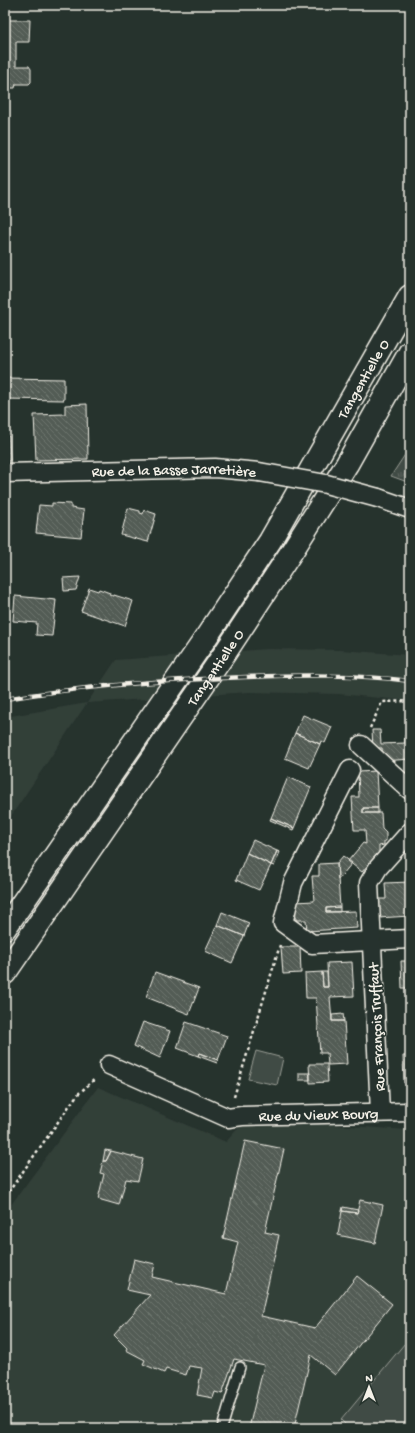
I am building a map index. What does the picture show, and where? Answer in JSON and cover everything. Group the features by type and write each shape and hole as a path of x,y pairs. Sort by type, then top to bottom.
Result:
{"main road":[{"name":"Tangentielle O","path":"5,928 201,645 270,541 410,296"},
{"name":"Tangentielle O","path":"5,973 225,653 294,548 347,464 410,352"}],"street":[{"name":"Rue de la Basse Jarretière","path":"5,474 215,468 259,472 326,484 378,498 410,509"},
{"path":"361,745 410,790"},
{"path":"283,923 293,883 350,770"},
{"name":"Rue François Truffaut","path":"380,1112 369,883 378,868 410,832"},
{"name":"Rue François Truffaut","path":"283,923 312,944 410,939"},
{"path":"109,1065 228,1118"},
{"name":"Rue du Vieux Bourg","path":"228,1118 242,1116 410,1112"}],"lane":[{"path":"222,1428 240,1367"}],"path":[{"path":"361,745 382,702 410,701"},
{"path":"228,1118 281,942 283,923"},
{"path":"5,1197 77,1095 109,1065"}],"shaded area":[{"path":"267,649 340,650 410,655 410,701 339,694 249,692 87,703 116,660"},
{"path":"87,703 5,825 5,717"},
{"path":"98,1087 226,1142 246,1119 408,1130 410,1132 410,1196 405,1344 341,1420 340,1428 5,1428 5,1213"}],"green space":[{"path":"410,447 410,483 391,476"},
{"path":"256,1051 283,1058 277,1085 248,1079"},
{"path":"410,1209 410,1428 349,1428 341,1420 405,1343"}],"building":[{"path":"5,20 30,20 29,42 16,42 16,66 29,66 31,69 31,82 29,84 16,84 15,88 5,88"},
{"path":"5,378 64,379 64,400 5,399"},
{"path":"87,404 88,459 36,460 34,415 65,414 65,405"},
{"path":"5,436 9,436 10,461 5,461"},
{"path":"52,503 71,504 71,508 84,510 81,537 36,533 39,505 52,506"},
{"path":"128,508 140,511 140,513 143,514 144,510 156,514 148,542 121,535"},
{"path":"80,577 76,590 64,591 63,578"},
{"path":"89,588 98,591 99,589 110,593 109,595 114,595 133,601 125,626 81,611"},
{"path":"15,596 56,600 52,636 36,635 37,623 13,621"},
{"path":"303,715 332,727 325,743 321,741 320,744 295,733"},
{"path":"372,730 380,730 381,744 405,743 405,735 410,735 410,759 383,761 382,748 373,748"},
{"path":"295,733 320,744 309,768 285,758"},
{"path":"376,771 378,808 363,808 363,813 381,813 382,829 386,833 386,841 384,841 384,845 379,846 379,852 362,872 348,861 363,843 366,844 365,830 354,830 352,797 359,797 358,772"},
{"path":"288,777 311,787 294,828 271,818"},
{"path":"363,808 378,808 378,813 363,813"},
{"path":"271,818 294,828 293,830 270,820"},
{"path":"253,840 277,851 271,865 247,853"},
{"path":"277,851 280,852 274,866 271,865"},
{"path":"247,853 271,865 259,890 236,880"},
{"path":"343,856 352,863 338,880 337,863"},
{"path":"337,863 340,907 326,908 326,912 356,911 357,928 307,931 306,920 296,920 295,902 314,901 312,876 319,876 319,864"},
{"path":"410,882 410,916 378,918 377,899 386,899 385,883"},
{"path":"340,907 340,912 326,912 326,908"},
{"path":"222,912 249,923 244,936 217,925"},
{"path":"217,925 244,936 232,963 205,951"},
{"path":"281,947 300,947 301,973 283,974"},
{"path":"401,961 410,961 410,988 402,988"},
{"path":"352,962 354,996 330,997 332,1021 344,1021 347,1064 328,1065 327,1053 320,1053 316,998 306,998 305,973 322,972 323,987 328,987 327,963"},
{"path":"155,972 199,988 189,1014 146,997"},
{"path":"322,972 327,972 328,987 323,987"},
{"path":"343,1014 344,1021 332,1021 332,1015"},
{"path":"143,1022 170,1031 160,1058 134,1046"},
{"path":"186,1022 227,1036 218,1060 199,1053 198,1056 177,1048"},
{"path":"199,1053 218,1060 217,1063 198,1056"},
{"path":"403,1056 410,1056 410,1083 404,1083"},
{"path":"309,1064 327,1064 328,1082 310,1083"},
{"path":"299,1073 310,1073 310,1080 299,1080"},
{"path":"245,1141 284,1149 265,1232 279,1235 261,1316 315,1328 357,1276 392,1304 335,1375 311,1355 294,1428 249,1428 264,1365 234,1359 222,1394 215,1392 213,1398 197,1395 202,1368 189,1366 186,1375 166,1369 164,1373 143,1364 145,1360 126,1350 127,1348 114,1335 150,1295 127,1290 134,1259 155,1264 152,1277 226,1294 238,1242 223,1238"},
{"path":"105,1150 111,1151 106,1161 103,1161"},
{"path":"111,1151 143,1159 138,1181 126,1179 119,1205 98,1199 104,1174 100,1173 103,1161 106,1161"},
{"path":"360,1200 383,1205 375,1243 338,1235 342,1211 357,1213"},
{"path":"343,1207 358,1210 357,1213 342,1211"}],"railway":[{"path":"5,699 95,687 216,678 328,676 369,677 410,681"}]}
